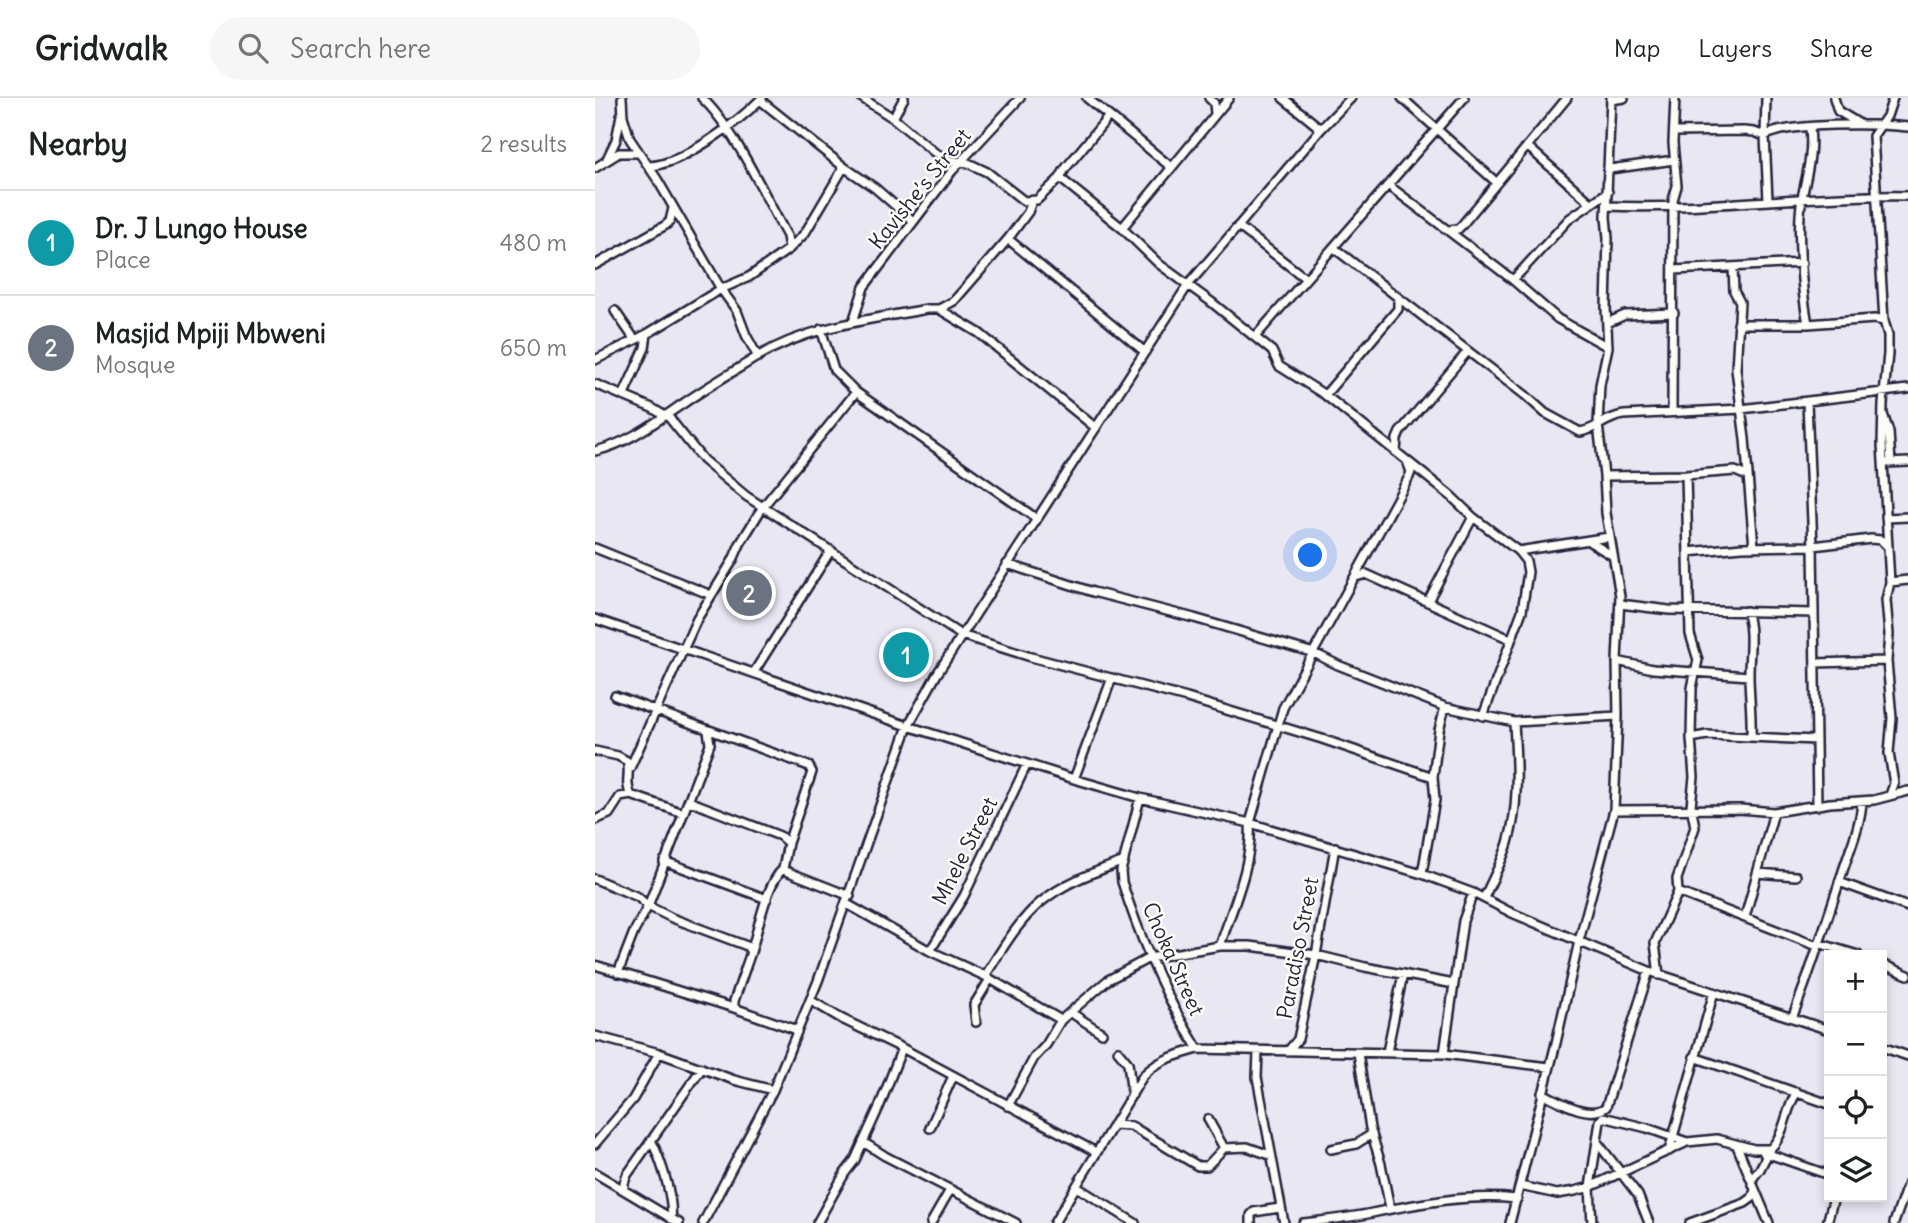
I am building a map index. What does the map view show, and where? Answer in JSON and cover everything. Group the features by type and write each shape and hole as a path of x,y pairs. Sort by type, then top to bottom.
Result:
{"street":[{"path":"606,160 616,140 622,98"},
{"path":"702,98 714,109 727,129 787,236 789,249"},
{"path":"862,98 893,118 934,152 948,160 968,163 987,172 1024,201 1037,200 1060,178 1109,116"},
{"path":"893,118 904,98"},
{"name":"Kavishe’s Street","path":"853,322 864,287 913,220 952,171 1020,98"},
{"path":"1087,98 1171,167"},
{"path":"1215,115 1211,99 1229,98"},
{"path":"1122,228 1229,98"},
{"path":"1283,98 1321,129"},
{"path":"703,1223 773,1090 848,900 908,726 961,635 1188,285 1321,129 1351,98"},
{"path":"1402,98 1496,182"},
{"path":"1255,337 1464,98"},
{"path":"1448,230 1458,229 1462,225 1567,98"},
{"path":"1510,1223 1614,810 1620,587 1609,537 1598,424 1600,385 1608,347 1607,206 1611,99 1624,98"},
{"path":"1672,412 1673,206 1677,186 1674,160 1675,98"},
{"path":"1766,98 1768,200"},
{"path":"1834,98 1838,111 1844,117 1862,125"},
{"path":"1890,795 1894,783 1889,753 1892,718 1887,661 1887,600 1890,582 1882,463 1882,414 1888,345 1884,321 1873,136 1882,124 1893,98"},
{"path":"649,166 661,165 727,129 761,99 913,220"},
{"path":"622,109 630,139 737,311 745,335 758,356"},
{"path":"1674,132 1744,131 1765,136 1779,130 1810,128 1882,124 1908,127"},
{"path":"1808,324 1802,263 1802,198 1811,159 1810,128"},
{"path":"623,152 630,139"},
{"path":"1527,146 1591,203"},
{"path":"595,168 623,152 638,153"},
{"path":"948,160 952,171"},
{"path":"1609,169 1674,160"},
{"path":"657,179 661,165"},
{"path":"595,360 749,276 789,249 805,233 844,167"},
{"path":"1060,178 1122,228 1159,264 1272,351 1279,366 1325,395 1518,551 1526,561 1528,572 1522,611 1482,716"},
{"path":"1388,185 1513,280 1557,319 1608,347"},
{"path":"1513,280 1562,227 1608,192"},
{"path":"1607,206 1673,206 1802,198 1908,196"},
{"path":"595,452 609,448 666,416 758,356 786,342 821,329 939,309 954,301 1008,239 1028,212 1032,201"},
{"path":"670,221 673,208"},
{"path":"595,265 670,221 682,222"},
{"path":"1462,225 1464,243"},
{"path":"1238,226 1305,278"},
{"path":"1008,239 1145,352"},
{"path":"1334,248 1545,413 1575,431 1587,431 1612,416 1741,409 1908,388"},
{"path":"1674,270 1802,263"},
{"path":"1733,267 1734,291 1740,302 1735,353 1754,547"},
{"path":"1325,395 1398,309 1398,297"},
{"path":"954,301 955,317"},
{"path":"857,309 870,319"},
{"path":"939,309 955,317 1007,354 1096,428"},
{"path":"615,311 635,340"},
{"path":"1607,323 1625,315 1674,313"},
{"path":"1738,324 1808,324 1868,319 1884,321"},
{"path":"821,329 834,370 856,392 1037,519"},
{"path":"623,396 645,348 647,334"},
{"path":"1396,452 1400,432 1467,352"},
{"path":"595,384 666,416 703,460 762,508 961,635 1187,698 1322,739 1433,777"},
{"path":"631,794 627,784 630,768 683,647 711,595 762,508 856,392"},
{"path":"1807,402 1813,546 1817,806"},
{"path":"1882,414 1889,432 1891,463"},
{"path":"1587,431 1601,443"},
{"path":"1220,946 1245,866 1250,823 1276,726 1283,708 1409,477 1411,472 1407,460"},
{"path":"1739,471 1747,461"},
{"path":"1882,463 1908,462"},
{"path":"1604,477 1739,471 1747,476"},
{"path":"1659,975 1655,943 1678,892 1677,879 1695,827 1692,811 1694,777 1691,738 1697,660 1690,634 1686,475"},
{"path":"1428,601 1473,517"},
{"path":"1886,518 1908,517"},
{"path":"1688,552 1813,546 1876,539 1883,537 1886,531"},
{"path":"1518,551 1609,537"},
{"path":"1876,539 1887,547"},
{"path":"1589,541 1613,556"},
{"path":"595,548 711,595"},
{"path":"754,672 831,550"},
{"path":"1526,561 1531,551"},
{"path":"1007,564 1093,592 1314,653 1445,708 1514,722 1618,716"},
{"path":"1361,565 1366,574 1510,639"},
{"path":"1355,577 1366,574"},
{"path":"1890,582 1908,580"},
{"path":"1620,604 1691,610 1813,613"},
{"path":"1747,611 1750,631 1748,676 1751,736"},
{"path":"595,619 908,726 1074,779 1140,798 1250,823 1422,874 1473,893 1512,913 1659,975 1824,1028"},
{"path":"1617,661 1653,669 1748,676"},
{"path":"1815,663 1887,661"},
{"path":"1074,779 1112,678"},
{"path":"615,696 809,766 812,772 788,843 783,869 779,872 767,899 734,1008"},
{"path":"1422,874 1435,800 1433,777 1439,730 1445,708"},
{"path":"1483,898 1502,860 1514,819 1514,722"},
{"path":"708,731 711,744"},
{"path":"1691,738 1707,735 1816,740"},
{"path":"618,973 634,932 648,906 711,744 721,736"},
{"path":"595,751 618,756 627,761 630,768"},
{"name":"Mhele Street","path":"930,951 964,896 1027,764"},
{"path":"1614,810 1740,809 1774,812 1862,801 1908,791"},
{"path":"596,820 609,814 620,797 631,794 683,813"},
{"name":"Choka Street","path":"1140,798 1124,861 1122,881 1149,958 1183,1026 1198,1049"},
{"path":"1792,1018 1839,883 1862,810 1862,801"},
{"path":"689,802 780,836 788,843"},
{"path":"1745,917 1774,812"},
{"name":"Paradiso Street","path":"1288,1051 1298,1040 1335,847"},
{"path":"664,861 767,899"},
{"path":"976,1022 974,1005 988,978 1008,940 1038,904 1070,883 1124,861"},
{"path":"783,869 848,900 930,951 988,978 1061,1020"},
{"path":"1757,873 1796,876"},
{"path":"595,879 638,897 648,906 687,924 739,941 751,952"},
{"path":"1839,883 1908,907"},
{"path":"1678,892 1708,905 1840,950"},
{"path":"1444,1054 1463,921 1473,893"},
{"path":"1008,1106 1034,1058 1046,1045 1061,1020 1108,980 1149,958 1220,946 1273,948 1454,984"},
{"path":"595,965 797,1030"},
{"path":"1887,966 1908,975"},
{"path":"1542,1093 1567,1105 1590,1111 1597,1112 1606,1107 1649,971"},
{"path":"1387,1052 1403,974"},
{"path":"1669,1151 1714,992"},
{"path":"810,1000 1096,1152"},
{"path":"1070,1012 1102,1033"},
{"path":"595,1036 659,1053 734,1080 773,1090"},
{"path":"1298,1040 1306,1051"},
{"path":"817,1223 855,1160 902,1048"},
{"path":"1054,1223 1143,1076 1159,1062 1198,1049 1444,1054 1549,1067"},
{"path":"1887,1049 1908,1056"},
{"path":"1118,1051 1128,1063 1132,1095"},
{"path":"1258,1052 1257,1076 1284,1223"},
{"path":"595,1144 633,1099 659,1053"},
{"path":"1358,1053 1372,1134 1390,1208"},
{"path":"1694,1056 1824,1102"},
{"path":"624,1190 627,1175 702,1068"},
{"path":"930,1128 953,1076"},
{"path":"1752,1179 1760,1169 1764,1151 1774,1145 1788,1106 1797,1092"},
{"path":"1592,1223 1590,1187 1600,1121 1606,1116 1687,1142"},
{"path":"1208,1119 1224,1148"},
{"path":"1113,1125 1131,1126 1198,1166 1207,1166 1224,1148 1247,1147 1270,1155"},
{"path":"1331,1149 1356,1144 1372,1134"},
{"path":"1520,1186 1557,1194 1590,1187 1687,1142 1717,1139 1764,1151 1824,1173"},
{"path":"652,1142 662,1163 675,1221"},
{"path":"863,1142 1016,1223"},
{"path":"1597,1142 1637,1195 1649,1223"},
{"path":"1737,1146 1769,1223"},
{"path":"595,1172 675,1221"},
{"path":"1894,1223 1908,1183"},
{"path":"1077,1187 1135,1223"},
{"path":"1690,1223 1745,1203 1752,1198 1756,1189"},
{"path":"931,1223 950,1190"},
{"path":"1303,1223 1437,1200 1490,1196 1517,1199"},
{"path":"1826,1223 1832,1202"},
{"path":"1745,1203 1763,1208"},
{"path":"1251,1223 1251,1215 1254,1212 1280,1208"}],"place":[{"name":"Masjid Mpiji Mbweni","path":"749,593"},
{"name":"Dr. J Lungo House","path":"906,655"}]}
